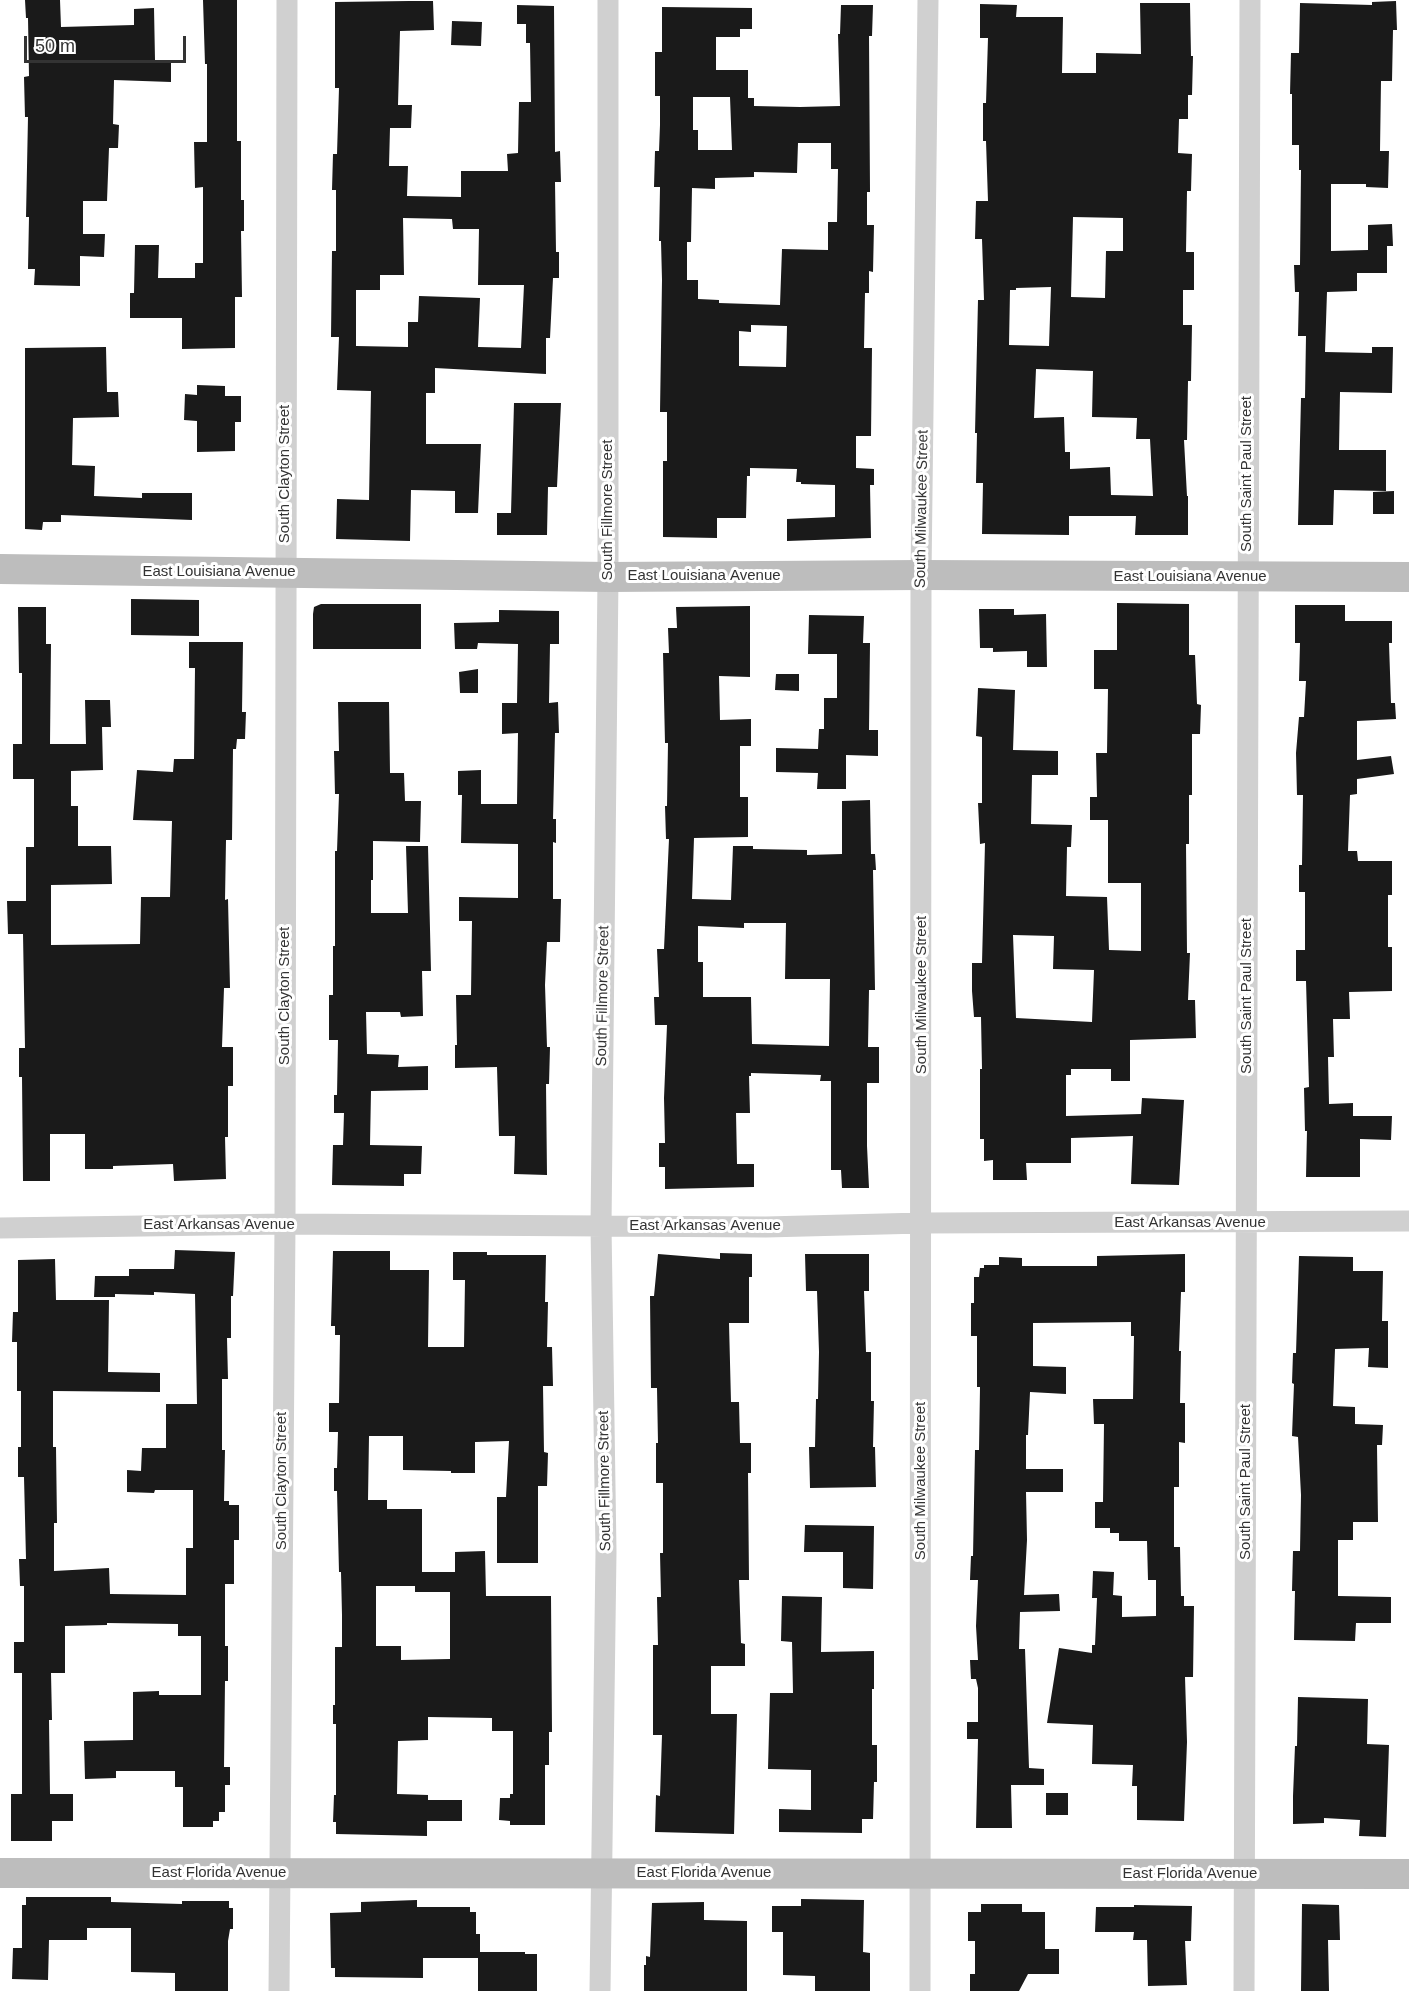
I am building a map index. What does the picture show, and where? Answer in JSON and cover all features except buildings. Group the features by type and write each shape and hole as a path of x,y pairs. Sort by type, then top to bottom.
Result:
{"street":[{"name":"South Clayton Street","path":"279,1991 285,1224 288,0"},
{"name":"South Fillmore Street","path":"600,1991 606,1552 601,1226 608,577 608,0"},
{"name":"South Milwaukee Street","path":"920,1991 921,575 927,0"},
{"name":"South Saint Paul Street","path":"1244,1991 1250,0"},
{"name":"East Louisiana Avenue","path":"0,569 608,577 921,575 1409,577"},
{"name":"East Arkansas Avenue","path":"0,1228 285,1224 766,1227 922,1223 1409,1221"},
{"name":"East Florida Avenue","path":"0,1873 1409,1874"}]}
